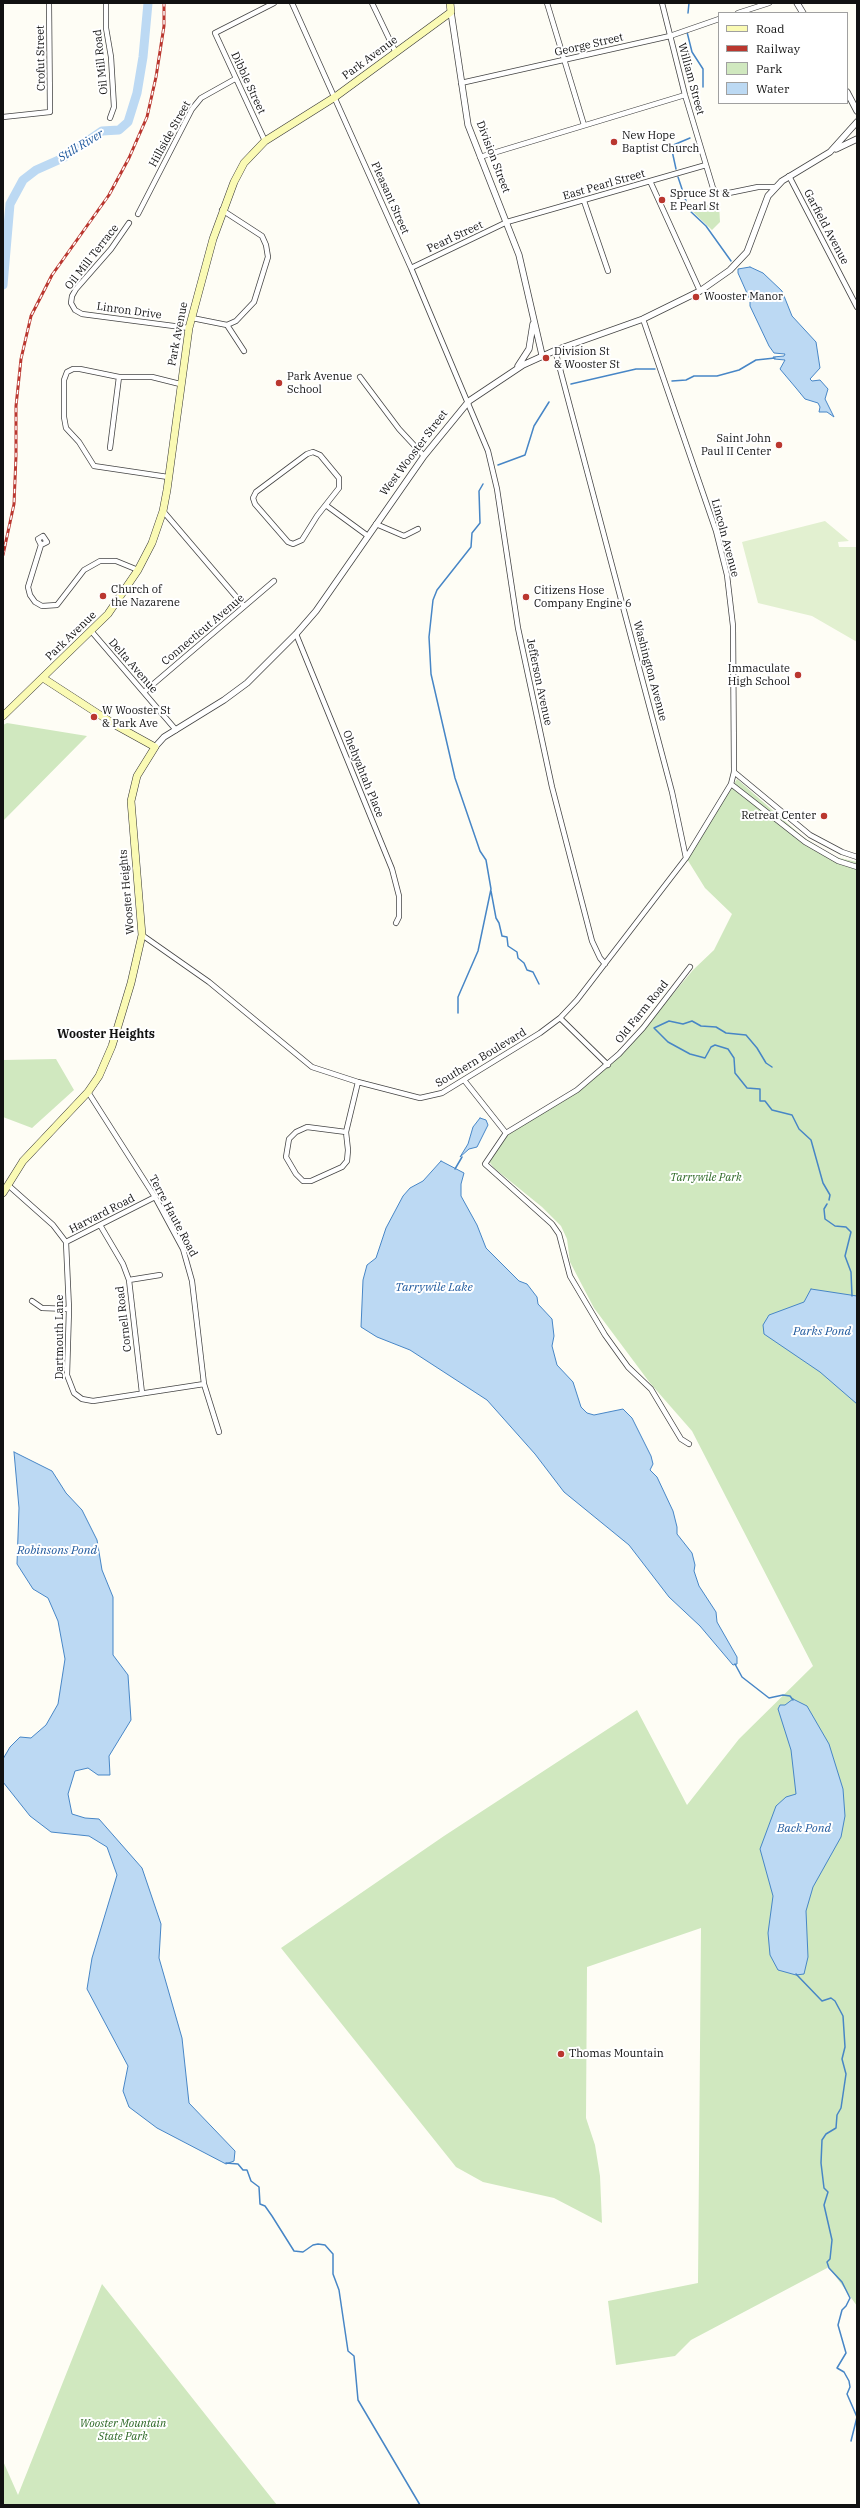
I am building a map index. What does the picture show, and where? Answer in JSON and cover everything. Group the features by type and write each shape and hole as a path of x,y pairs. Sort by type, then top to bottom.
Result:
{"main road":[{"name":"Division Street","path":"450,3 452,12"},
{"name":"Park Avenue","path":"3,716 92,632 108,614 138,570 157,531 163,511 189,328 222,210 244,163 265,140 335,97 452,12"},
{"path":"43,678 117,726 155,747"},
{"name":"Wooster Heights","path":"3,1193 33,1150 88,1092 99,1076 112,1046 137,964 142,935 131,801 137,776 155,747"}],"street":[{"name":"Crofut Street","path":"3,118 50,112 49,3"},
{"name":"Oil Mill Road","path":"106,3 106,28 111,57 114,107 110,118"},
{"name":"Dibble Street","path":"265,140 235,79 215,33 274,3"},
{"name":"Pleasant Street","path":"292,3 469,401"},
{"path":"372,3 396,53"},
{"path":"547,3 584,125"},
{"name":"William Street","path":"662,3 685,95 713,188 717,193 724,194 758,187 776,187"},
{"path":"741,12 769,3"},
{"path":"797,3 802,12"},
{"name":"Division Street","path":"452,12 468,125 519,255 534,314 542,355"},
{"name":"George Street","path":"461,83 670,36 718,19"},
{"name":"Hillside Street","path":"138,214 192,109 206,94 235,79"},
{"path":"848,94 856,107"},
{"path":"480,157 685,95"},
{"name":"West Wooster Street","path":"830,152 857,122"},
{"name":"West Wooster Street","path":"155,747 164,737 247,683 296,634 316,611 424,456 469,401 515,369 542,355 643,319 700,291 730,270 746,252 763,206 776,187 789,176 830,152 857,139"},
{"name":"East Pearl Street","path":"507,222 706,165"},
{"name":"Garfield Avenue","path":"789,176 857,307"},
{"path":"650,181 700,291"},
{"path":"584,200 608,271"},
{"path":"192,318 227,325 236,321 254,302 268,257 266,245 262,236 222,210"},
{"name":"Pearl Street","path":"411,268 507,222"},
{"name":"Oil Mill Terrace","path":"71,303 72,296 76,289 111,249 129,223"},
{"name":"Linron Drive","path":"71,303 75,310 82,314 189,328"},
{"name":"Division Street","path":"515,369 529,349 533,336 534,314"},
{"name":"Lincoln Avenue","path":"643,319 716,531 727,575 734,626 734,772"},
{"path":"227,325 244,351"},
{"name":"Washington Avenue","path":"555,350 670,785 686,858"},
{"path":"168,477 94,466 79,442 66,428 64,417 67,372 73,369 80,369 119,377 152,377 180,384"},
{"path":"110,448 119,377"},
{"path":"360,377 390,418 424,456"},
{"name":"Jefferson Avenue","path":"469,401 493,468 517,621 552,787 592,941 600,958 605,964"},
{"path":"313,452 320,455 340,482 339,488 327,506 317,516 302,540 292,544 255,504 253,498 256,492 307,454 313,452"},
{"path":"327,506 368,536"},
{"path":"163,511 244,606"},
{"path":"376,524 404,536 418,529"},
{"path":"41,545 28,587 32,598 42,606 57,605 84,570 100,561 116,561 138,570"},
{"name":"Connecticut Avenue","path":"144,692 274,581"},
{"name":"Delta Avenue","path":"92,632 176,730"},
{"name":"Ohehyahtah Place","path":"296,634 392,868 399,896 399,913 396,923"},
{"path":"734,772 810,835 842,852 857,857"},
{"name":"Southern Boulevard","path":"142,935 209,982 299,1059 326,1073 420,1098 442,1093 540,1033 560,1018 605,964 686,858 731,784 734,772"},
{"path":"731,784 805,842 838,861 857,866"},
{"name":"Old Farm Road","path":"506,1133 577,1090 608,1065 631,1043 690,967"},
{"path":"560,1018 608,1065"},
{"path":"464,1080 506,1133 485,1164 552,1224 559,1234 570,1276 605,1335 628,1367 651,1390 681,1439 689,1444"},
{"path":"346,1132 318,1127 307,1127 296,1132 286,1147 286,1157 290,1167 303,1181 310,1181 342,1167 347,1161 348,1150 346,1132 358,1082"},
{"name":"Terre Haute Road","path":"88,1092 155,1196 183,1249 189,1265 204,1384 219,1432"},
{"name":"Harvard Road","path":"8,1185 53,1225 66,1242 155,1196"},
{"name":"Cornell Road","path":"100,1225 123,1264 129,1280 142,1393"},
{"name":"Dartmouth Lane","path":"66,1242 69,1310 67,1376 74,1393 82,1399 93,1401 204,1384"},
{"path":"129,1280 160,1275"},
{"path":"32,1301 42,1308 69,1310"}],"green space":[{"path":"714,203 719,204 720,222 712,230 691,210"},
{"path":"825,521 849,541 838,542 839,547 857,547 857,642 812,616 758,603 742,542"},
{"path":"7,723 87,736 3,821 3,725"},
{"name":"Tarrywile Park","path":"737,779 803,837 835,857 857,862 857,2306 829,2267 691,2340 675,2356 616,2365 608,2301 698,2283 701,1928 587,1967 586,2118 595,2145 600,2176 602,2223 554,2198 483,2182 456,2167 281,1948 444,1836 637,1710 687,1805 739,1739 813,1666 692,1431 650,1383 594,1308 570,1262 567,1239 561,1226 542,1207 494,1168 488,1160 508,1131 559,1103 605,1065 646,1026 693,970 714,950 732,914 705,888 687,859"},
{"path":"56,1059 74,1090 32,1128 3,1117 3,1060"},
{"name":"Wooster Mountain State Park","path":"102,2284 277,2505 3,2505 3,2461 18,2495"}],"water":[{"path":"750,267 763,273 782,291 792,316 816,342 820,368 810,379 812,381 820,380 828,389 825,399 834,417 827,412 819,412 820,407 818,403 805,399 780,369 785,360 774,359 773,357 784,356 785,354 774,353 769,346 750,306 750,300 738,273 738,269"},
{"path":"480,1118 486,1120 488,1125 477,1147 469,1149 460,1157 468,1144 473,1127"},
{"name":"Tarrywile Lake","path":"441,1161 464,1173 461,1184 461,1196 477,1225 486,1248 519,1281 527,1284 537,1297 538,1304 552,1319 554,1336 552,1346 557,1365 573,1382 581,1407 587,1413 594,1415 623,1409 632,1418 651,1456 653,1464 650,1470 657,1477 673,1511 677,1534 692,1553 695,1565 694,1571 699,1586 716,1612 717,1622 737,1657 737,1664 733,1665 700,1626 669,1597 629,1545 564,1492 535,1454 487,1400 410,1350 377,1337 361,1327 363,1280 367,1265 376,1258 386,1228 403,1196 410,1188 423,1181"},
{"name":"Parks Pond","path":"811,1289 857,1296 857,1404 820,1372 764,1334 763,1325 769,1315 804,1302"},
{"name":"Robinsons Pond","path":"14,1452 52,1471 66,1493 82,1510 97,1540 102,1570 113,1597 113,1655 128,1675 131,1720 109,1756 110,1775 98,1775 88,1768 75,1771 68,1794 72,1814 85,1818 99,1819 142,1868 161,1924 159,1958 182,2038 189,2103 235,2151 234,2161 226,2164 157,2128 129,2107 123,2091 128,2066 87,1989 92,1958 117,1875 107,1847 89,1836 51,1832 30,1816 3,1782 3,1759 10,1747 20,1737 31,1738 46,1725 58,1704 65,1659 58,1621 48,1598 33,1589 17,1564 19,1508"},
{"name":"Back Pond","path":"793,1699 807,1706 829,1744 843,1789 845,1816 841,1837 813,1887 806,1911 808,1957 804,1974 796,1975 778,1970 770,1955 768,1933 773,1896 760,1849 776,1806 786,1797 796,1794 791,1750 778,1709 780,1705 785,1705"}],"waterway":[{"name":"Still River","path":"3,285 10,204 23,180 36,170 63,158 102,131 119,130 128,122 137,93 143,57 148,3"},
{"path":"688,13 689,3"},
{"path":"687,32 692,52 703,69 703,87"},
{"path":"676,169 671,146 690,138"},
{"path":"678,177 689,210 706,226 731,261"},
{"path":"672,381 686,380 694,376 717,376 739,370 756,360 775,358"},
{"path":"571,384 636,369 655,369"},
{"path":"498,465 525,455 534,426 549,402"},
{"path":"458,1013 458,997 478,951 491,889 486,860 480,851 455,778 431,674 429,637 433,600 437,590 471,547 472,533 480,523 479,491 483,484"},
{"path":"491,891 496,918 499,923 502,936 507,937 508,946 517,952 518,958 524,963 527,970 533,972 539,984"},
{"path":"772,1067 766,1063 757,1048 746,1035 726,1033 716,1027 701,1026 692,1021 683,1024 669,1021 654,1028 668,1042 690,1054 705,1058 711,1047 715,1045 728,1049 734,1058 735,1073 747,1088 760,1089 760,1101 765,1101 772,1110 792,1115 799,1129 811,1140 823,1183 830,1195 829,1200"},
{"path":"455,1169 462,1157"},
{"path":"827,1204 824,1209 825,1219 835,1226 846,1227 851,1232 845,1256 851,1272 852,1296"},
{"path":"735,1664 742,1677 769,1698 783,1695 790,1696 793,1700"},
{"path":"796,1974 822,2001 831,1998 835,2001 843,2016 845,2047 842,2059 846,2074 841,2108 837,2115 836,2128 826,2134 822,2140 821,2163 824,2188 828,2192 824,2205 832,2240 830,2259 827,2262 829,2268 842,2282 850,2298 842,2310 838,2325 846,2353 837,2368 844,2372 849,2381 850,2387 847,2394 857,2417 851,2441"},
{"path":"226,2163 238,2164 243,2170 247,2170 251,2181 259,2187 260,2204 265,2206 294,2251 303,2252 313,2245 318,2244 325,2245 333,2254 333,2274 339,2290 348,2351 354,2356 358,2400 420,2505"}],"railway":[{"path":"3,555 14,504 16,406 21,359 31,316 52,275 109,195 129,158 147,117 156,77 164,26 164,3"}],"place":[{"name":"New Hope Baptist Church","path":"614,142"},
{"name":"Spruce St & E Pearl St","path":"662,200"},
{"name":"Wooster Manor","path":"696,297"},
{"name":"Division St & Wooster St","path":"546,358"},
{"name":"Park Avenue School","path":"279,383"},
{"name":"Saint John Paul II Center","path":"779,445"},
{"name":"Church of the Nazarene","path":"103,596"},
{"name":"Citizens Hose Company Engine 6","path":"526,597"},
{"name":"Immaculate High School","path":"798,675"},
{"name":"W Wooster St & Park Ave","path":"94,717"},
{"name":"Retreat Center","path":"824,816"},
{"name":"Thomas Mountain","path":"561,2054"}],"district":[{"name":"Wooster Heights","path":"106,1035"}]}
